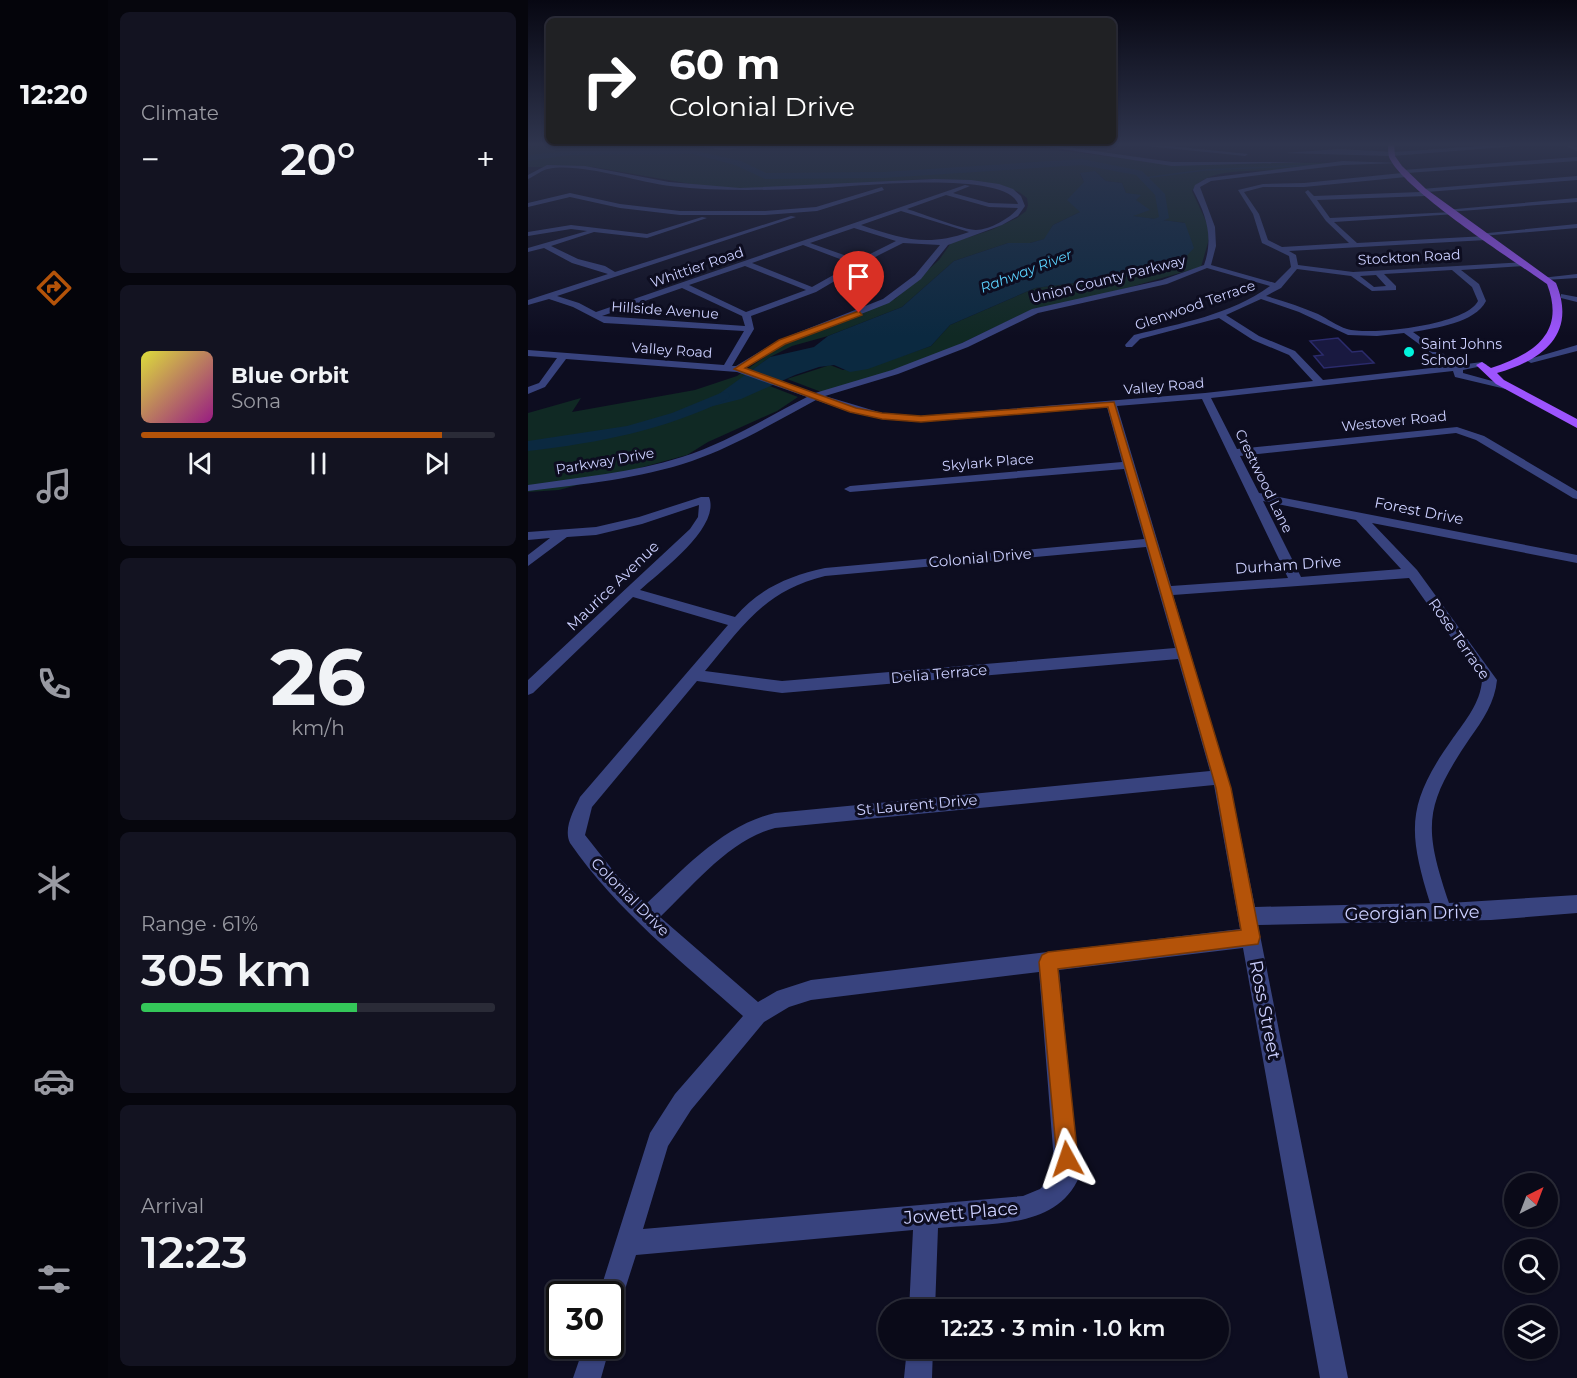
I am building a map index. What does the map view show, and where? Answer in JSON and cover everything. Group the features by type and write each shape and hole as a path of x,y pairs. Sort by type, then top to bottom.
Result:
{"main road":[{"path":"1444,207 1545,278 1564,296 1571,311"},
{"path":"1519,379 1531,360 1544,353 1565,332"},
{"path":"1488,369 1552,344"},
{"path":"1488,369 1519,379 1576,423"},
{"path":"1488,369 1519,379"}],"street":[{"path":"630,207 716,214 817,209"},
{"path":"530,301 822,207"},
{"path":"853,225 902,241 945,243 1007,221 1021,207"},
{"name":"Union County Parkway","path":"816,396 895,372 965,345 1035,311 1164,282 1207,267 1212,256 1214,234 1206,207"},
{"path":"1252,207 1257,214 1265,241 1292,255 1295,267"},
{"path":"1319,207 1328,220 1354,244"},
{"path":"1328,220 1500,207"},
{"path":"900,208 976,232"},
{"name":"Whittier Road","path":"596,315 900,208"},
{"path":"528,234 561,227 598,230 649,239 716,214"},
{"path":"1283,249 1483,236 1577,226"},
{"path":"528,250 598,230"},
{"path":"682,285 746,315 813,290 858,263 902,241"},
{"path":"803,243 858,263"},
{"path":"742,370 782,342 886,301 918,277 945,243"},
{"path":"545,245 575,261 615,274"},
{"path":"744,263 813,290"},
{"name":"Stockton Road","path":"1295,267 1353,274 1524,264"},
{"path":"1207,267 1278,286"},
{"name":"Glenwood Terrace","path":"1129,345 1137,337 1219,314 1262,297 1278,286 1295,267"},
{"path":"1262,297 1308,313 1347,332 1405,330 1447,322 1479,307 1482,301 1479,290 1454,268"},
{"path":"1353,274 1364,286 1372,289 1393,288 1378,273"},
{"path":"1545,278 1577,276"},
{"name":"Hillside Avenue","path":"548,296 612,321 750,328"},
{"path":"1564,296 1577,300"},
{"path":"1219,314 1256,338 1292,353 1321,384"},
{"path":"727,367 750,328 746,315"},
{"path":"1405,330 1458,371 1519,379"},
{"path":"1531,360 1577,348"},
{"name":"Valley Road","path":"528,353 727,367 784,384 868,414 921,419 1204,396 1488,369"},
{"path":"528,391 542,385 563,356"},
{"name":"Parkway Drive","path":"528,488 641,472 687,459 724,445 816,396"},
{"name":"Crestwood Lane","path":"1204,396 1296,580"},
{"name":"Ross Street","path":"1111,404 1220,777 1334,1378"},
{"name":"Westover Road","path":"1233,453 1456,430 1480,438 1577,496"},
{"name":"Skylark Place","path":"850,489 1129,465"},
{"name":"Forest Drive","path":"1254,496 1577,559"},
{"name":"Maurice Avenue","path":"528,689 694,532 704,517 705,499 619,526 563,534"},
{"name":"Rose Terrace","path":"1360,517 1412,573 1490,680 1490,687 1438,774 1423,818 1422,838 1442,912"},
{"path":"528,536 563,534"},
{"path":"528,562 563,534"},
{"name":"Colonial Drive","path":"757,1015 647,916 583,849 576,837 579,818 586,802 752,606 795,579 809,575 1152,542"},
{"name":"Durham Drive","path":"1166,591 1412,573"},
{"path":"630,592 738,623"},
{"name":"Delia Terrace","path":"694,675 782,687 1184,653"},
{"name":"St Laurent Drive","path":"647,916 718,853 745,833 765,823 803,816 1220,777"},
{"name":"Georgian Drive","path":"1248,916 1442,912 1577,904"},
{"path":"615,1281 658,1141 683,1102 757,1015 784,998 811,990 1251,937"},
{"name":"Jowett Place","path":"627,1243 1023,1208 1042,1203 1060,1189 1067,1177 1048,962"},
{"path":"922,1299 926,1216"},
{"path":"587,1378 593,1359"},
{"path":"918,1378 919,1359"}],"green space":[{"path":"1027,207 1081,207 1080,212 1053,225 1045,239 1030,243 1008,243 954,261 902,307 828,336 792,346 770,357 744,376 798,397 777,411 708,442 687,455 559,490 528,492 528,413 581,398 572,412 695,390 737,376 784,344 895,299 939,260 951,243 991,230 1017,218"},
{"path":"1145,207 1200,207 1211,232 1201,267 1102,295 1027,312 933,357 824,393 787,379 830,365 843,370 876,365 931,346 950,325 1035,288 1145,274 1185,223 1131,216 1149,210"}],"water":[{"path":"1075,207 1146,207 1150,210 1133,216 1185,223 1194,248 1180,263 1145,274 1035,288 950,325 931,346 868,369 850,372 834,365 819,367 741,399 697,410 770,357 814,347 828,336 902,307 954,261 1008,243 1030,243 1044,239 1053,225 1080,212"}],"building":[{"path":"1338,338 1352,352 1362,351 1374,363 1324,368 1314,356 1323,355 1310,341"}],"waterway":[{"name":"Rahway River","path":"1131,231 1164,218 1162,207"},
{"name":"Rahway River","path":"528,446 578,440 653,424 723,396"}],"place":[{"name":"Saint Johns School","path":"1409,352"}],"route":[{"path":"859,313 782,342 738,369 854,410 882,416 921,419 1111,404 1223,788 1251,937 1048,962 1067,1159"}]}
